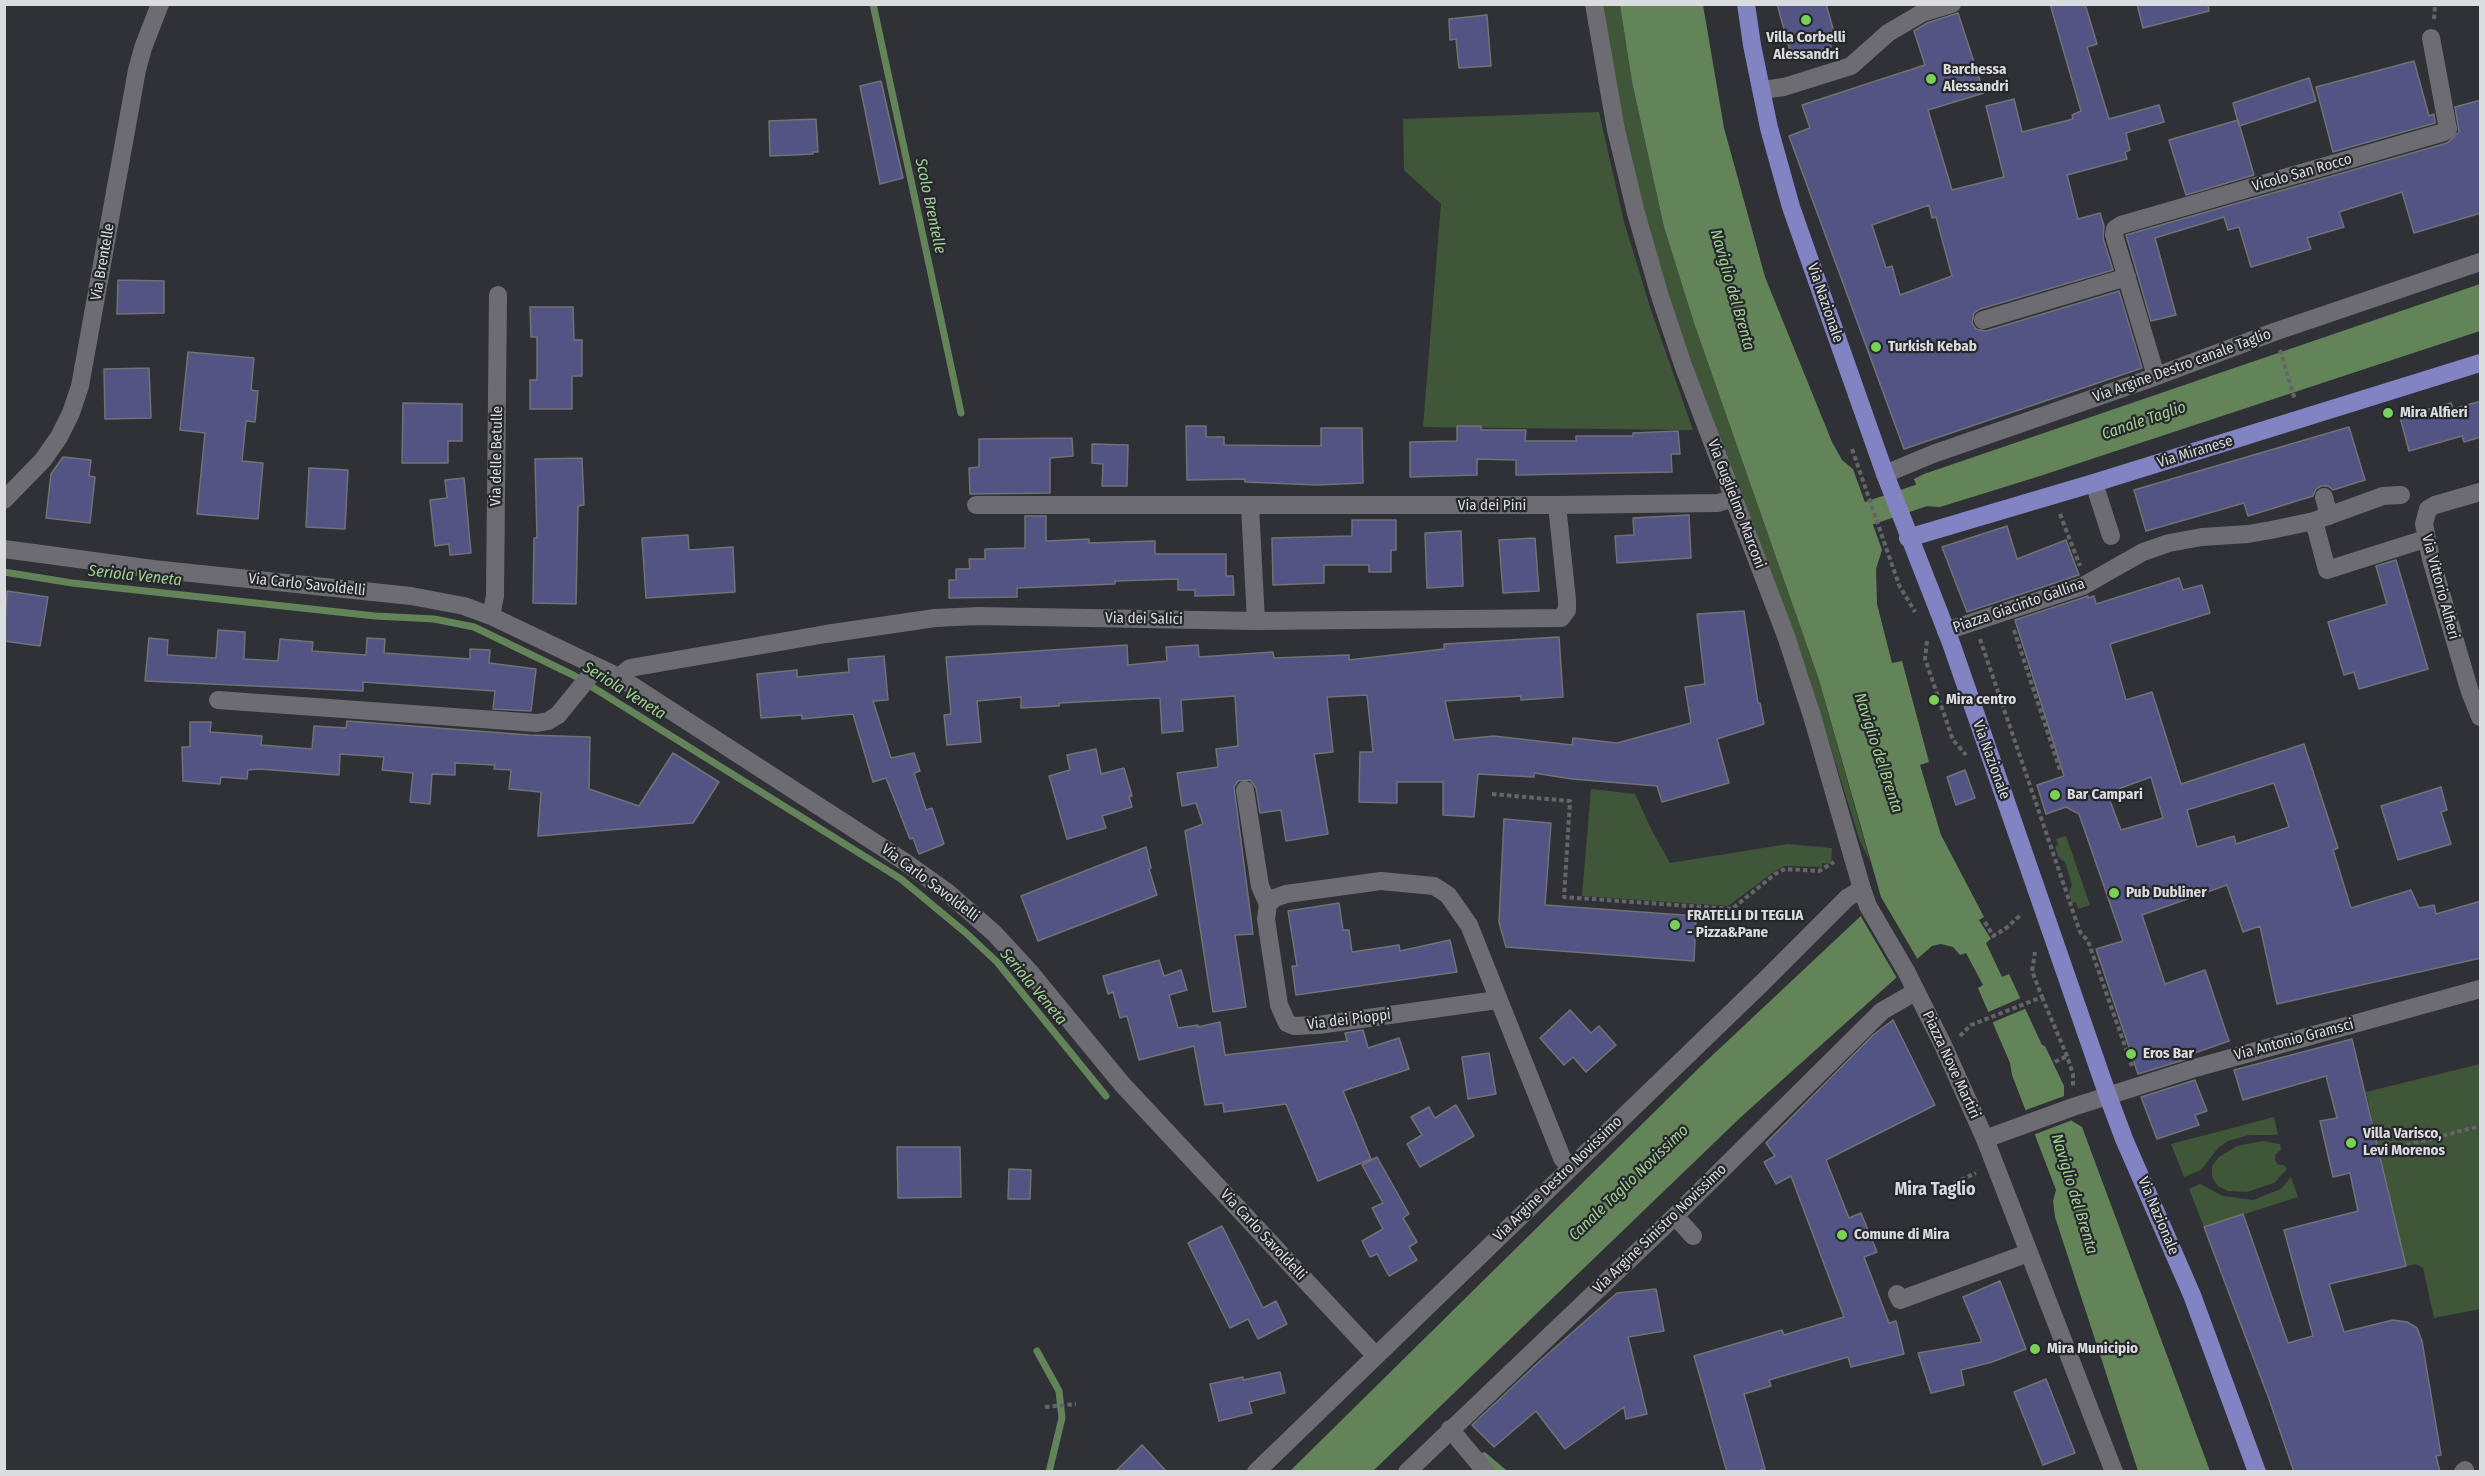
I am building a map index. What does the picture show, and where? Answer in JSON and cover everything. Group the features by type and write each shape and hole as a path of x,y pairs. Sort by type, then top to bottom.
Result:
{"main road":[{"name":"Via Nazionale","path":"1746,4 1769,128 1791,207 1886,477 1946,631 2108,1096 2124,1139 2192,1295 2257,1472"},
{"name":"Via Miranese","path":"1906,531 2094,483 2481,363"}],"street":[{"name":"Via Brentelle","path":"4,500 43,460 59,437 80,387 137,70 160,4"},
{"name":"Via Guglielmo Marconi","path":"1594,4 1616,130 1636,213 1683,365 1785,636 1812,716 1865,897 1915,992"},
{"path":"1762,90 1784,87 1851,66 1888,33 1922,14 1952,4"},
{"name":"Vicolo San Rocco","path":"2156,376 2114,235 2115,229 2121,225 2444,132 2448,129 2431,38"},
{"name":"Via Argine Destro canale Taglio","path":"1886,477 1933,454 2274,332 2481,262"},
{"path":"1983,320 2127,277"},
{"name":"Via delle Betulle","path":"490,616 495,596 498,295"},
{"path":"2094,483 2113,539 2124,562"},
{"name":"Via Vittorio Alfieri","path":"2481,492 2435,505 2428,509 2424,524 2425,539 2470,692 2481,717"},
{"name":"Piazza Giacinto Gallina","path":"1946,631 2008,612 2089,582 2143,552 2169,543 2202,537 2248,534 2321,518 2383,496 2401,495"},
{"path":"2324,497 2320,545 2327,570 2425,539"},
{"name":"Via dei Pini","path":"976,506 1557,505 1718,503 1734,498"},
{"name":"Via dei Salici","path":"619,677 630,668 826,633 935,618 978,616 1256,621 1561,618 1567,610 1567,600 1557,505"},
{"path":"1250,506 1256,621"},
{"name":"Via Carlo Savoldelli","path":"4,549 153,569 411,596 464,606 490,616 595,670 619,677 905,862 947,892 994,933 1029,971 1122,1084 1376,1355"},
{"path":"218,700 537,723 548,721 558,715 595,670"},
{"name":"Via dei Pioppi","path":"1245,790 1260,886 1268,904 1266,919 1279,1005 1287,1023 1294,1026 1318,1025 1497,1000"},
{"path":"1268,904 1275,898 1286,894 1381,881 1434,886 1448,895 1469,925 1562,1158 1570,1167"},
{"name":"Via Argine Destro Novissimo","path":"1256,1472 1847,898 1865,897"},
{"name":"Via Antonio Gramsci","path":"2108,1096 2195,1068 2481,989"},
{"name":"Piazza Nove Martiri","path":"1915,992 1943,1045 1985,1139 2114,1472"},
{"name":"Via Argine Sinistro Novissimo","path":"1407,1472 1675,1216 1882,1011 1915,992"},
{"path":"1985,1139 2072,1100 2108,1096"},
{"path":"1675,1216 1693,1236"},
{"path":"1897,1294 1900,1300 2028,1253"},
{"path":"1450,1430 1486,1472"}],"path":[{"path":"2277,342 2295,402"},
{"path":"1854,458 1899,585 1916,615"},
{"path":"2058,508 2089,582"},
{"path":"2008,612 2042,723 2060,770"},
{"path":"1925,631 1927,641 1925,659 1953,740 1965,753 1969,764"},
{"path":"1986,657 2048,829 2080,932 2088,941 2136,1076"},
{"path":"1492,794 1570,801 1563,897 1732,909 1775,874 1785,869 1819,871 1840,859"},
{"path":"2019,903 2025,921"},
{"path":"1985,921 1993,936 2022,914"},
{"path":"2033,943 2036,951 2032,971 2073,1074 2072,1100"},
{"path":"1960,1036 1971,1025 2042,996"},
{"path":"2055,1062 2067,1056"},
{"path":"2392,1149 2481,1126"},
{"path":"1046,1407 1076,1404"}],"shaded area":[{"path":"1602,5 1620,5 1632,82 1664,227 1694,323 1819,680 1870,861 1860,841 1806,669 1686,347 1667,289 1640,201 1624,131"},
{"path":"1599,112 1624,222 1651,310 1693,430 1423,427 1441,204 1404,170 1403,119"},
{"path":"1591,789 1635,794 1670,863 1788,844 1832,848 1831,864 1822,863 1822,867 1785,866 1728,906 1582,896"},
{"path":"2066,836 2090,905 2078,909 2076,902 2072,903 2069,892 2072,885 2065,862 2059,858 2055,847 2058,845 2056,839"},
{"path":"2480,1064 2480,1309 2434,1318 2423,1268 2416,1264 2406,1266 2366,1092"},
{"path":"2274,1117 2278,1135 2249,1135 2228,1141 2218,1148 2201,1170 2184,1177 2171,1144"},
{"path":"2263,1141 2280,1144 2281,1150 2276,1154 2275,1160 2278,1165 2284,1165 2287,1169 2274,1183 2247,1192 2228,1191 2218,1186 2212,1177 2212,1166 2219,1157 2237,1146"},
{"path":"2291,1177 2298,1197 2204,1227 2189,1189 2200,1184 2223,1196 2253,1200 2281,1189"}],"water":[{"path":"1620,5 1703,5 1724,128 1765,277 1832,442 1842,460 1853,469 1882,550 1876,569 1877,604 1892,663 1902,661 1929,762 1920,765 1941,835 1984,917 1979,920 1991,939 1986,943 2002,977 2009,974 2064,1086 2064,1095 2072,1121 2082,1127 2210,1471 2138,1471 2055,1217 2053,1201 2056,1190 2012,1075 2010,1063 1978,988 1983,985 1966,953 1960,955 1953,947 1941,944 1932,946 1742,1116 1373,1471 1289,1472 1701,1066 1881,897 1819,680 1694,323 1664,227 1632,82"},
{"path":"2480,284 2480,331 2040,476 1940,507 1924,506 1914,479 1924,474"}],"pier":[{"path":"1881,897 1918,960 1898,980 1860,915"},
{"path":"2023,997 2027,1008 1991,1023 1986,1013"},
{"path":"2067,1095 2075,1119 2033,1135 2023,1111"}],"building":[{"name":"Villa Corbelli Alessandri","path":"1777,4 1826,4 1835,36 1829,38 1831,47 1792,58"},
{"path":"2050,4 2085,4 2097,44 2087,47 2109,119 2159,105 2164,122 2126,133 2130,150 2125,152 2127,159 2067,175 2078,219 2100,213 2104,226 2103,238 2113,270 1980,309 1974,313 1972,323 1976,329 1986,331 2119,291 2142,368 1904,449 1789,136 1810,128 1802,105 1925,65 1914,31 1927,23 1958,13 1984,93 1928,110 1952,190 2004,177 1986,106 2014,99 2022,132 2073,119 2072,115 2081,111","holes":["1929,205 1932,218 1936,217 1952,276 1900,295 1892,266 1886,268 1872,225"]},
{"path":"2137,4 2208,4 2209,11 2143,28"},
{"path":"1487,15 1491,66 1459,68 1456,39 1450,40 1449,19"},
{"path":"2414,61 2429,116 2434,114 2435,123 2333,152 2316,87"},
{"path":"2309,78 2316,101 2239,126 2233,103"},
{"path":"881,81 903,178 880,184 860,86"},
{"path":"2481,100 2481,213 2414,233 2402,192 2339,212 2344,227 2307,238 2311,249 2251,267 2239,227 2228,230 2224,217 2155,238 2176,315 2151,321 2126,235 2447,143 2459,132 2455,107"},
{"path":"816,119 818,152 770,156 769,121"},
{"path":"2238,120 2254,175 2186,195 2169,140"},
{"path":"118,280 164,281 164,313 117,314"},
{"path":"530,307 573,307 574,340 582,340 582,376 572,376 572,409 530,409 530,380 537,380 537,337 531,337"},
{"path":"188,352 254,358 251,390 258,391 255,422 246,421 242,461 263,463 258,519 197,514 205,433 180,430"},
{"path":"149,368 151,418 105,419 104,369"},
{"path":"2481,401 2481,437 2464,442 2462,436 2409,451 2400,417 2451,403 2453,409"},
{"path":"403,403 462,404 462,441 448,441 448,463 402,463"},
{"path":"1186,426 1206,426 1206,437 1224,437 1224,445 1321,446 1321,428 1362,428 1363,483 1317,485 1245,482 1245,479 1187,480"},
{"path":"1457,426 1481,426 1481,430 1526,430 1525,441 1576,441 1576,436 1633,436 1633,433 1678,431 1680,454 1671,454 1672,472 1516,475 1516,460 1477,459 1477,475 1410,477 1410,442 1457,441"},
{"path":"2349,427 2365,480 2333,490 2328,486 2321,486 2316,489 2313,496 2248,516 2244,503 2146,531 2134,490"},
{"path":"1072,438 1073,456 1050,458 1050,493 970,494 969,468 979,467 979,439"},
{"path":"1092,444 1128,445 1127,486 1102,486 1103,464 1092,463"},
{"path":"63,457 91,460 89,476 95,477 90,523 46,518 51,474"},
{"path":"582,458 584,505 578,506 576,604 533,603 534,538 537,538 535,459"},
{"path":"309,468 348,470 345,529 306,527"},
{"path":"464,478 471,553 450,555 449,544 435,546 430,500 447,498 445,480"},
{"path":"1689,515 1691,558 1617,563 1615,536 1634,535 1633,518"},
{"path":"1025,516 1046,516 1046,541 1089,539 1089,543 1155,541 1155,554 1226,554 1226,576 1233,576 1234,595 1195,596 1195,590 1178,590 1178,579 1017,588 1017,597 949,598 949,580 956,580 956,569 970,569 969,559 985,559 985,549 1025,548"},
{"path":"1352,520 1396,520 1396,550 1391,550 1391,572 1369,572 1369,565 1324,565 1324,583 1273,585 1272,538 1352,536"},
{"path":"2007,526 2017,559 2066,540 2079,575 1967,612 1942,547"},
{"path":"1461,531 1463,586 1427,588 1425,533"},
{"path":"688,535 689,550 733,547 735,592 646,598 642,538"},
{"path":"1535,538 1539,591 1503,593 1499,540"},
{"path":"2396,560 2428,669 2359,689 2354,672 2344,675 2328,622 2387,604 2376,566"},
{"path":"2179,578 2183,590 2202,585 2210,613 2110,644 2126,700 2152,692 2181,784 2304,744 2338,848 2333,850 2351,908 2411,890 2419,908 2434,905 2436,914 2481,901 2481,958 2277,1004 2260,926 2243,932 2227,885 2142,915 2165,984 2205,970 2229,1041 2186,1056 2187,1059 2138,1074 2096,949 2123,941 2079,814 2066,807 2046,814 2037,785 2064,776 2015,620 2088,596 2088,598 2094,596 2096,604","holes":["2151,777 2163,818 2121,830 2107,793","2274,783 2289,827 2236,844 2234,836 2197,847 2187,810"]},
{"path":"7,591 48,597 40,646 4,641"},
{"path":"1744,611 1758,703 1760,703 1764,724 1717,739 1729,783 1662,802 1657,786 1572,779 1534,773 1534,777 1478,774 1474,817 1443,815 1443,782 1397,782 1397,803 1359,802 1360,752 1373,752 1367,695 1327,697 1333,752 1314,754 1328,834 1286,841 1281,810 1260,813 1256,788 1250,780 1238,781 1234,787 1253,934 1235,935 1246,1007 1213,1012 1185,831 1203,824 1196,803 1182,806 1177,773 1218,767 1216,749 1238,746 1235,696 1181,700 1183,731 1162,733 1160,698 1059,703 1059,706 1021,708 1021,697 977,701 981,742 947,745 944,715 951,714 946,657 1127,645 1128,665 1167,661 1166,647 1198,645 1199,657 1273,652 1274,658 1349,655 1349,660 1444,649 1444,644 1559,637 1563,697 1521,700 1521,696 1445,701 1454,740 1494,736 1572,745 1573,738 1617,743 1691,723 1685,687 1705,684 1697,614"},
{"path":"218,630 245,632 244,659 278,661 280,639 313,642 312,651 366,655 367,638 385,639 384,653 470,659 470,649 490,650 489,663 536,669 531,711 493,709 495,691 363,682 363,691 145,681 149,638 168,640 167,655 216,658"},
{"path":"884,656 888,700 873,701 891,758 914,753 920,771 914,773 926,810 932,808 944,844 919,854 913,838 910,839 886,778 873,782 853,714 802,719 802,715 761,718 757,674 797,670 797,677 849,672 848,659"},
{"path":"347,721 529,735 590,737 589,789 639,806 673,753 719,782 693,823 538,836 541,792 509,789 511,770 494,769 495,765 455,763 455,775 432,774 430,804 410,802 413,773 382,770 384,757 340,754 339,775 259,769 248,770 247,779 221,777 220,784 183,781 182,747 190,747 190,722 211,722 210,732 262,736 261,745 312,749 314,726 346,728"},
{"path":"1096,749 1101,774 1124,768 1132,796 1129,796 1132,807 1102,816 1106,828 1067,839 1049,776 1070,770 1067,755"},
{"path":"1965,770 1975,798 1956,805 1947,777"},
{"path":"2441,787 2447,810 2441,812 2451,844 2398,860 2381,806"},
{"path":"1504,819 1551,823 1545,905 1696,916 1694,961 1506,947 1499,922"},
{"path":"1146,847 1151,868 1149,869 1157,895 1038,941 1021,896"},
{"path":"1339,903 1343,930 1349,930 1352,952 1399,945 1400,951 1450,940 1457,972 1296,995 1292,966 1297,966 1288,911"},
{"path":"1159,960 1164,976 1181,970 1187,990 1169,995 1178,1028 1198,1025 1198,1027 1220,1022 1225,1055 1347,1041 1345,1033 1363,1030 1368,1048 1399,1038 1409,1069 1343,1091 1371,1159 1318,1181 1286,1104 1224,1112 1223,1103 1205,1105 1194,1046 1139,1060 1127,1016 1120,1018 1113,992 1108,994 1103,976"},
{"path":"1570,1010 1591,1033 1599,1026 1616,1045 1586,1072 1573,1057 1564,1065 1540,1038"},
{"path":"1893,1020 1935,1105 1826,1160 1849,1218 1861,1213 1877,1252 1864,1257 1889,1323 1896,1321 1904,1354 1851,1367 1848,1357 1769,1380 1771,1386 1744,1394 1765,1469 1754,1472 1727,1472 1694,1356 1782,1330 1784,1335 1844,1317 1791,1176 1776,1184 1764,1162 1775,1156 1766,1143 1873,1035"},
{"path":"2352,1039 2406,1266 2329,1284 2344,1332 2393,1320 2407,1322 2417,1328 2422,1341 2441,1455 2436,1456 2440,1472 2294,1472 2204,1227 2243,1214 2288,1343 2313,1336 2284,1230 2358,1211 2350,1173 2333,1177 2320,1121 2337,1118 2326,1076 2243,1100 2234,1070"},
{"path":"1489,1053 1496,1094 1468,1099 1462,1057"},
{"path":"2195,1080 2207,1111 2195,1115 2199,1125 2157,1139 2141,1097"},
{"path":"1456,1105 1474,1136 1420,1167 1407,1144 1422,1135 1411,1117 1429,1107 1435,1118"},
{"path":"897,1147 960,1147 961,1197 898,1198"},
{"path":"1377,1157 1409,1214 1403,1218 1417,1242 1409,1247 1417,1260 1389,1276 1377,1254 1370,1257 1362,1241 1383,1229 1372,1208 1383,1203 1362,1165"},
{"path":"1009,1169 1031,1170 1030,1199 1008,1199"},
{"path":"1222,1226 1263,1308 1276,1301 1287,1324 1258,1339 1248,1319 1230,1328 1188,1243"},
{"path":"2000,1281 2026,1349 1992,1362 1961,1370 1964,1385 1931,1393 1918,1353 1982,1342 1963,1297"},
{"path":"1656,1289 1664,1331 1628,1337 1647,1414 1626,1419 1624,1407 1565,1449 1536,1411 1494,1447 1472,1425 1617,1293"},
{"path":"1280,1372 1285,1393 1249,1402 1252,1413 1219,1421 1210,1384"},
{"path":"2046,1379 2075,1453 2043,1465 2014,1392"},
{"path":"1142,1445 1167,1472 1115,1472"}],"waterway":[{"name":"Scolo Brentelle","path":"873,4 961,413"},
{"name":"Canale Taglio","path":"1837,524 1952,485"},
{"name":"Seriola Veneta","path":"4,572 72,583 375,616 434,619 474,627 573,675 901,879 997,962 1106,1096"},
{"name":"Scolo Brentelle","path":"1037,1351 1059,1391 1062,1418 1049,1472"},
{"name":"Seriola Veneta","path":"1484,1456 1503,1472"}],"place":[{"name":"Villa Corbelli Alessandri","path":"1806,20"},
{"name":"Barchessa Alessandri","path":"1931,79"},
{"name":"Turkish Kebab","path":"1876,347"},
{"name":"Mira Alfieri","path":"2388,413"},
{"name":"Mira centro","path":"1934,700"},
{"name":"Bar Campari","path":"2055,795"},
{"name":"Pub Dubliner","path":"2114,893"},
{"name":"FRATELLI DI TEGLIA - Pizza&Pane","path":"1675,925"},
{"name":"Eros Bar","path":"2131,1054"},
{"name":"Villa Varisco, Levi Morenos","path":"2351,1143"},
{"name":"Comune di Mira","path":"1842,1235"},
{"name":"Mira Municipio","path":"2035,1349"}],"district":[{"name":"Mira Taglio","path":"1935,1190"}],"water label":[{"name":"Naviglio del Brenta","path":"1732,290"},
{"name":"Naviglio del Brenta","path":"1878,753"},
{"name":"Canale Taglio Novissimo","path":"1629,1183"},
{"name":"Naviglio del Brenta","path":"2074,1194"}]}
